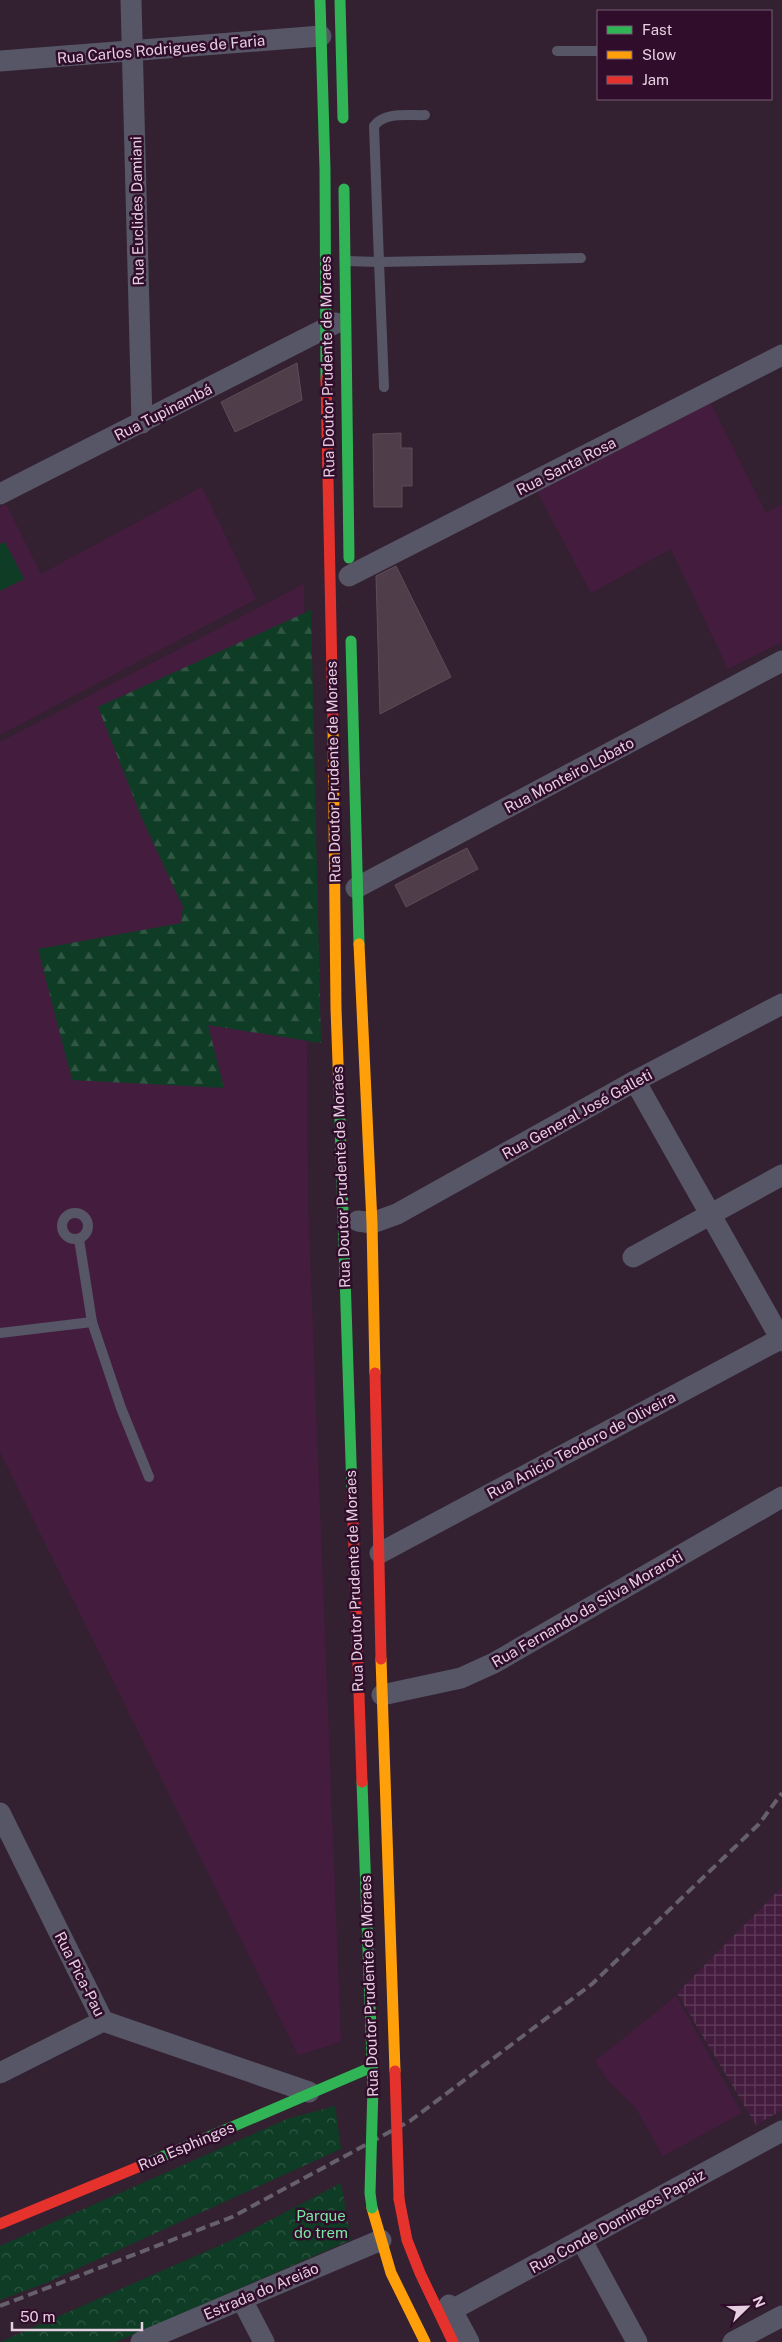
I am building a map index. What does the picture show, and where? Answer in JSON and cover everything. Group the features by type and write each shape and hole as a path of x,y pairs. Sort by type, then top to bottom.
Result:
{"main road":[{"name":"Rua Doutor Prudente de Moraes","path":"320,0 325,169 325,328 331,573 336,1008 373,2087 370,2192 372,2208 391,2273 425,2342"},
{"path":"340,0 343,126"},
{"path":"325,169 331,189 336,243 345,261"},
{"name":"Rua Doutor Prudente de Moraes","path":"344,174 349,580"},
{"name":"Rua Doutor Prudente de Moraes","path":"350,624 356,888 372,1223 382,1695 398,2199 407,2240 420,2273 453,2342"},
{"name":"Rua Esphinges","path":"0,2224 189,2146 309,2092 372,2067"}],"street":[{"name":"Rua Euclides Damiani","path":"131,0 142,423"},
{"name":"Rua Carlos Rodrigues de Faria","path":"0,61 321,36"},
{"name":"Rua Tupinambá","path":"0,494 345,318"},
{"name":"Rua Santa Rosa","path":"349,580 782,355"},
{"name":"Rua Monteiro Lobato","path":"356,888 782,661"},
{"name":"Rua General José Galleti","path":"372,1223 397,1214 635,1081 782,1004"},
{"path":"635,1081 710,1216 782,1339"},
{"path":"633,1257 782,1175"},
{"path":"344,1219 372,1223"},
{"name":"Rua Anicio Teodoro de Oliveira","path":"380,1553 782,1339"},
{"name":"Rua Fernando da Silva Moraroti","path":"382,1695 461,1678 494,1663 782,1497"},
{"name":"Rua Pica-Pau","path":"0,1813 103,2021 309,2092"},
{"path":"0,2073 103,2021"},
{"name":"Rua Conde Domingos Papaiz","path":"452,2310 782,2131"},
{"name":"Estrada do Areião","path":"141,2342 381,2240"},
{"name":"Rua Doutor Prudente de Moraes","path":"407,2240 431,2273 469,2342"},
{"path":"582,2241 637,2342"},
{"path":"242,2300 264,2342"},
{"path":"733,2342 782,2316"}],"lane":[{"path":"557,52 597,51"},
{"path":"384,388 374,126 378,120 387,116 425,115"},
{"path":"345,261 581,258"},
{"path":"79,1239 92,1322 121,1408 149,1477"},
{"path":"0,1333 92,1322"}],"shaded area":[{"path":"708,398 766,513 782,504 782,642 728,669 671,549 591,593 535,488"},
{"path":"202,487 256,599 0,735 0,507 6,504 41,574"},
{"path":"304,584 308,1203 341,2042 298,2055 0,1452 0,742"},
{"path":"782,1887 782,2110 756,2125 677,1993"},
{"path":"676,1996 742,2113 663,2156 635,2107 608,2081 595,2061"}],"green space":[{"path":"5,542 24,579 0,591 0,544"},
{"path":"311,610 321,1043 208,1025 224,1088 72,1080 38,949 181,923 183,907 143,821 98,707"},
{"path":"335,2106 341,2149 46,2283 0,2300 0,2246 287,2119"},
{"name":"Parque do trem","path":"341,2183 351,2240 116,2342 0,2342 232,2240"}],"building":[{"path":"297,363 302,400 235,432 221,402"},
{"path":"401,433 401,448 412,448 412,486 402,486 402,507 374,507 373,434"},
{"path":"396,566 451,677 380,714 376,576"},
{"path":"467,848 478,869 406,907 395,885"}],"railway":[{"path":"0,2306 232,2217 410,2121 592,1984 759,1824 782,1793"}],"traffic: fast":[{"path":"320,0 325,169 326,379"},
{"path":"340,0 343,118"},
{"path":"344,189 349,558"},
{"path":"351,641 359,944"},
{"path":"339,1090 352,1492"},
{"path":"362,1782 373,2087"},
{"path":"143,2165 372,2067"},
{"path":"372,2208 370,2193 373,2087"}],"traffic: slow":[{"path":"333,725 336,1008 339,1090"},
{"path":"359,944 372,1223 375,1373"},
{"path":"381,1659 395,2071"},
{"path":"372,2208 391,2273 425,2342"}],"traffic: jam":[{"path":"326,379 333,725"},
{"path":"375,1373 381,1659"},
{"path":"352,1492 362,1782"},
{"path":"395,2071 399,2199"},
{"path":"0,2224 143,2165"},
{"path":"399,2199 407,2240 420,2273 453,2342"}]}
